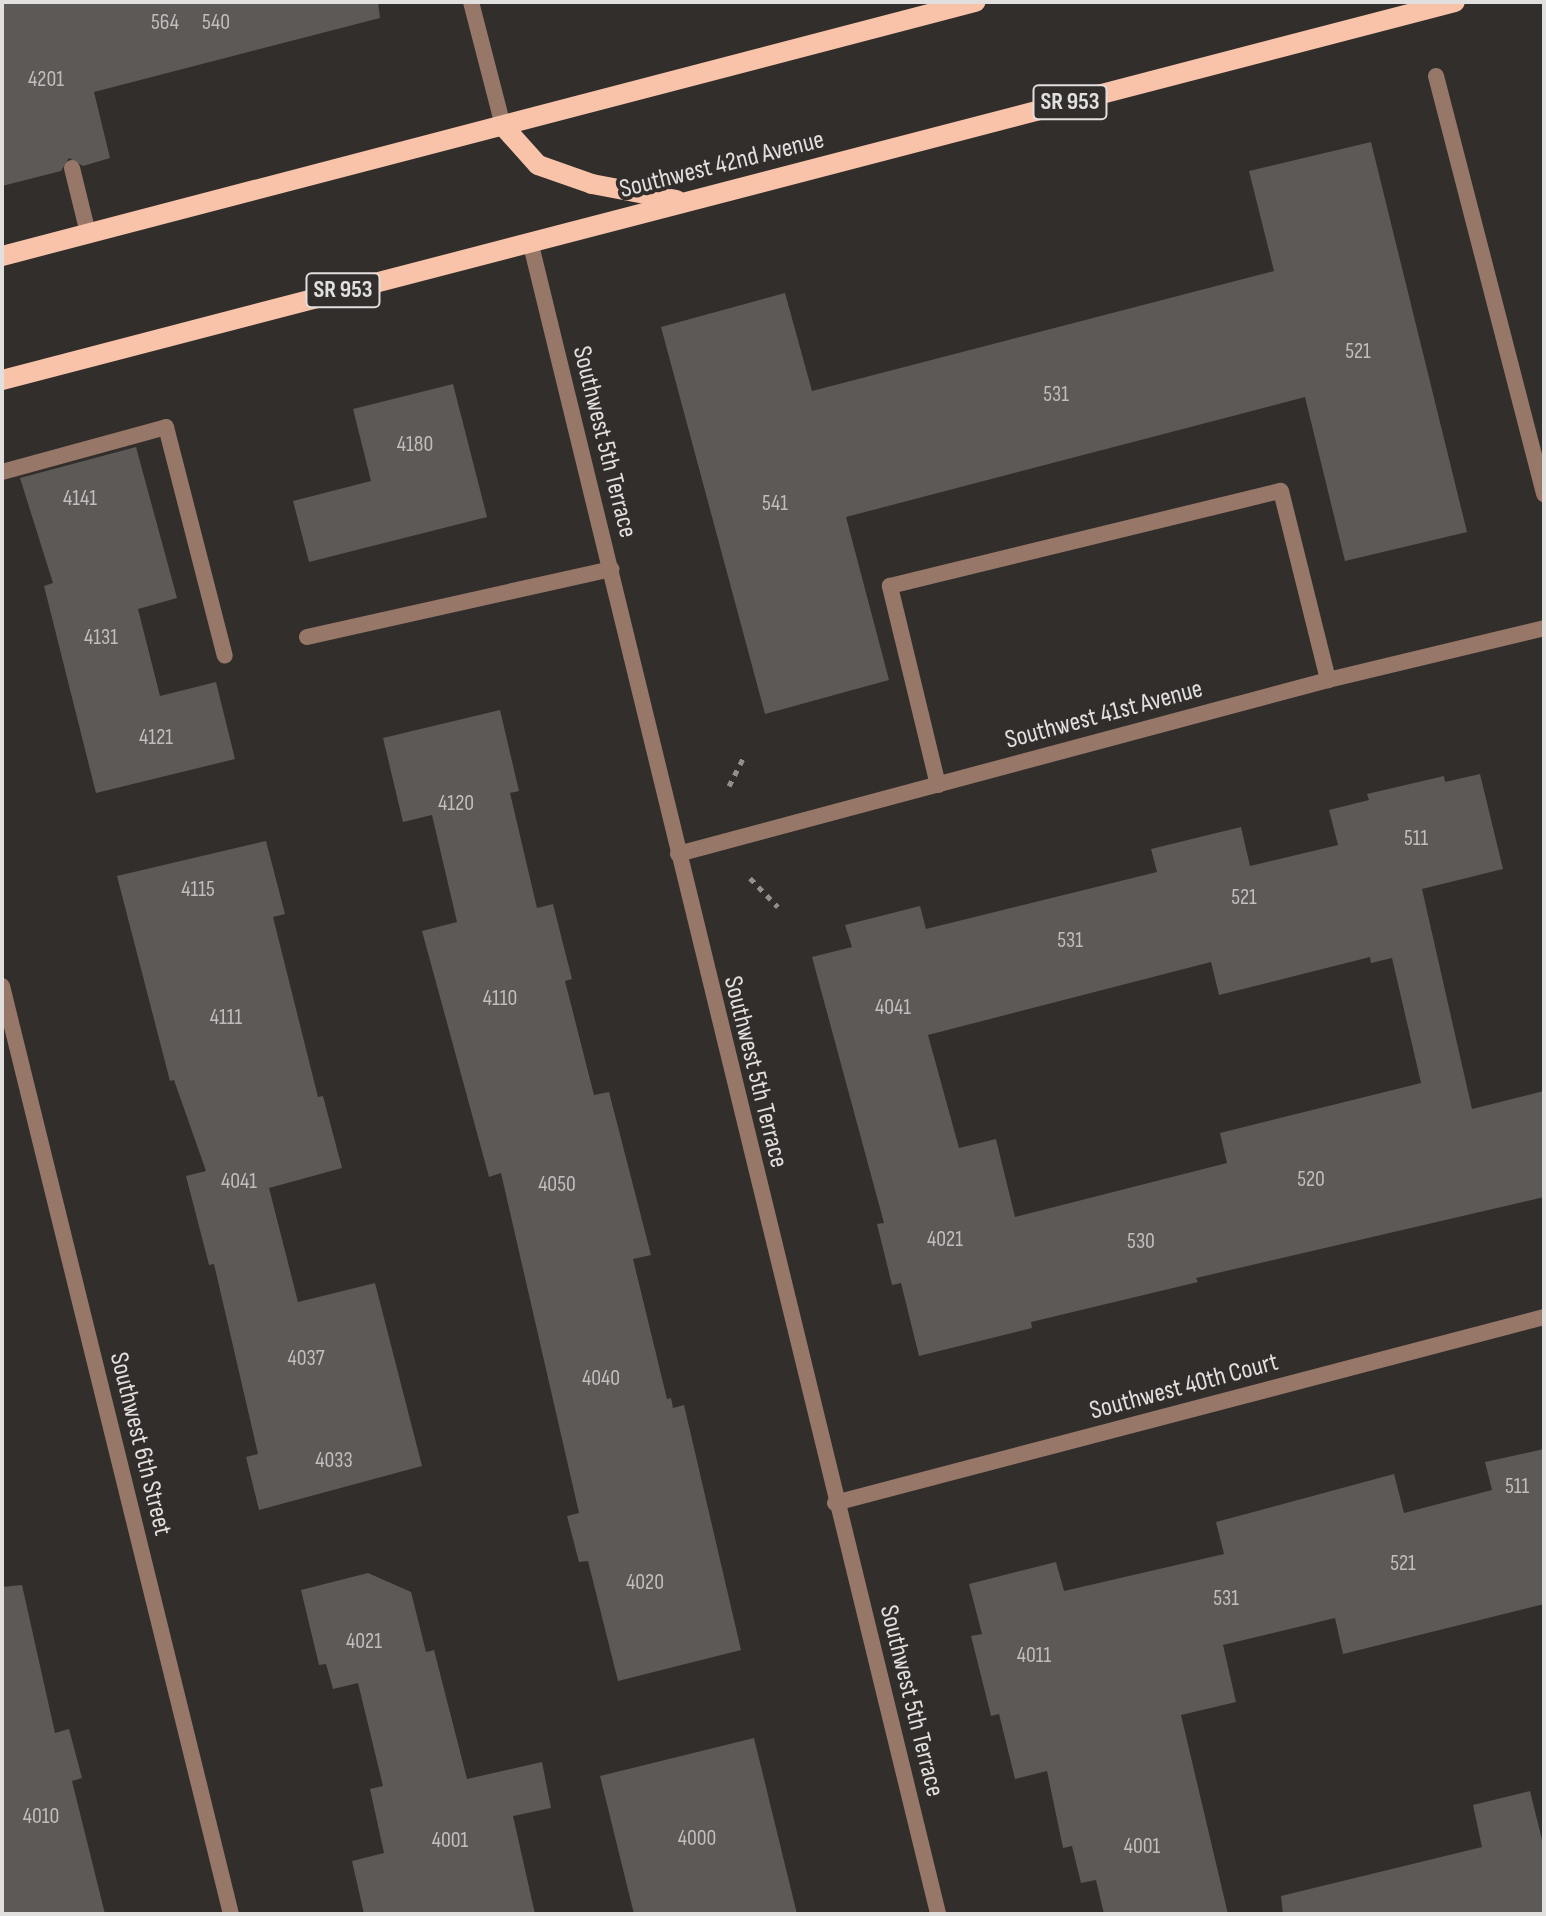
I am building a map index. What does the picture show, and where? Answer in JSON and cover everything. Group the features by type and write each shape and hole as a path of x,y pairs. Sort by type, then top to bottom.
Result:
{"main road":[{"path":"2,256 975,2"},
{"name":"Southwest 42nd Avenue","path":"2,380 1455,2"},
{"path":"503,126 538,165 592,184 685,202"}],"street":[{"path":"471,2 503,126"},
{"path":"1436,76 1544,494"},
{"path":"72,168 88,233"},
{"name":"Southwest 5th Terrace","path":"530,241 835,1503 938,1914"},
{"path":"2,472 166,427 225,656"},
{"path":"938,785 890,586 1281,491 1328,680"},
{"path":"307,637 611,569"},
{"name":"Southwest 41st Avenue","path":"678,854 1328,680 1544,628"},
{"name":"Southwest 6th Street","path":"2,986 231,1914"},
{"name":"Southwest 40th Court","path":"835,1503 1544,1317"}],"path":[{"path":"729,786 744,757"},
{"path":"750,878 778,907"}],"building":[{"path":"2,2 378,2 380,18 94,92 110,158 83,166 69,158 61,171 2,186"},
{"path":"1371,142 1467,532 1345,561 1305,397 846,517 889,680 765,714 661,327 785,293 812,391 1274,271 1249,171"},
{"path":"453,384 487,517 309,562 293,501 371,481 353,409"},
{"path":"136,447 177,598 138,609 160,696 216,682 235,759 96,793 44,586 53,583 20,478"},
{"path":"500,710 519,791 510,793 537,908 553,904 572,979 565,981 594,1095 609,1092 651,1255 633,1259 667,1399 671,1398 673,1408 684,1405 741,1650 618,1681 588,1561 579,1562 567,1516 579,1513 501,1173 489,1177 422,931 457,922 432,815 403,822 383,738"},
{"path":"1480,774 1503,869 1422,889 1472,1109 1544,1091 1544,1197 1196,1278 1198,1282 1031,1322 1032,1328 919,1356 901,1283 892,1285 877,1224 884,1223 812,957 852,947 845,925 920,906 926,929 1157,872 1151,849 1241,827 1250,866 1338,845 1329,810 1369,800 1367,794 1444,776 1445,782","holes":["1370,957 1371,963 1392,958 1421,1083 1220,1133 1227,1163 1015,1217 996,1139 959,1148 928,1035 1211,962 1219,995"]},
{"path":"266,841 285,914 273,917 318,1097 323,1096 342,1168 269,1188 298,1302 375,1283 422,1466 259,1510 246,1457 258,1454 214,1264 209,1265 186,1176 206,1171 174,1080 170,1081 117,876"},
{"path":"1544,1449 1544,1604 1343,1654 1335,1618 1223,1645 1236,1702 1181,1715 1228,1914 1104,1914 1096,1880 1081,1883 1072,1846 1063,1848 1047,1771 1015,1779 999,1714 991,1716 971,1636 982,1634 969,1584 1056,1562 1064,1591 1224,1554 1216,1522 1394,1474 1404,1513 1492,1490 1485,1462"},
{"path":"368,1573 411,1592 426,1652 434,1650 467,1779 542,1762 551,1808 513,1816 535,1914 364,1914 352,1861 384,1853 370,1789 383,1786 358,1683 333,1689 326,1664 319,1665 301,1590"},
{"path":"22,1585 55,1733 69,1729 82,1778 72,1781 105,1914 2,1914 2,1587"},
{"path":"754,1738 797,1914 634,1914 600,1776"},
{"path":"1530,1791 1544,1848 1544,1914 1283,1914 1281,1896 1482,1847 1473,1805"}]}
